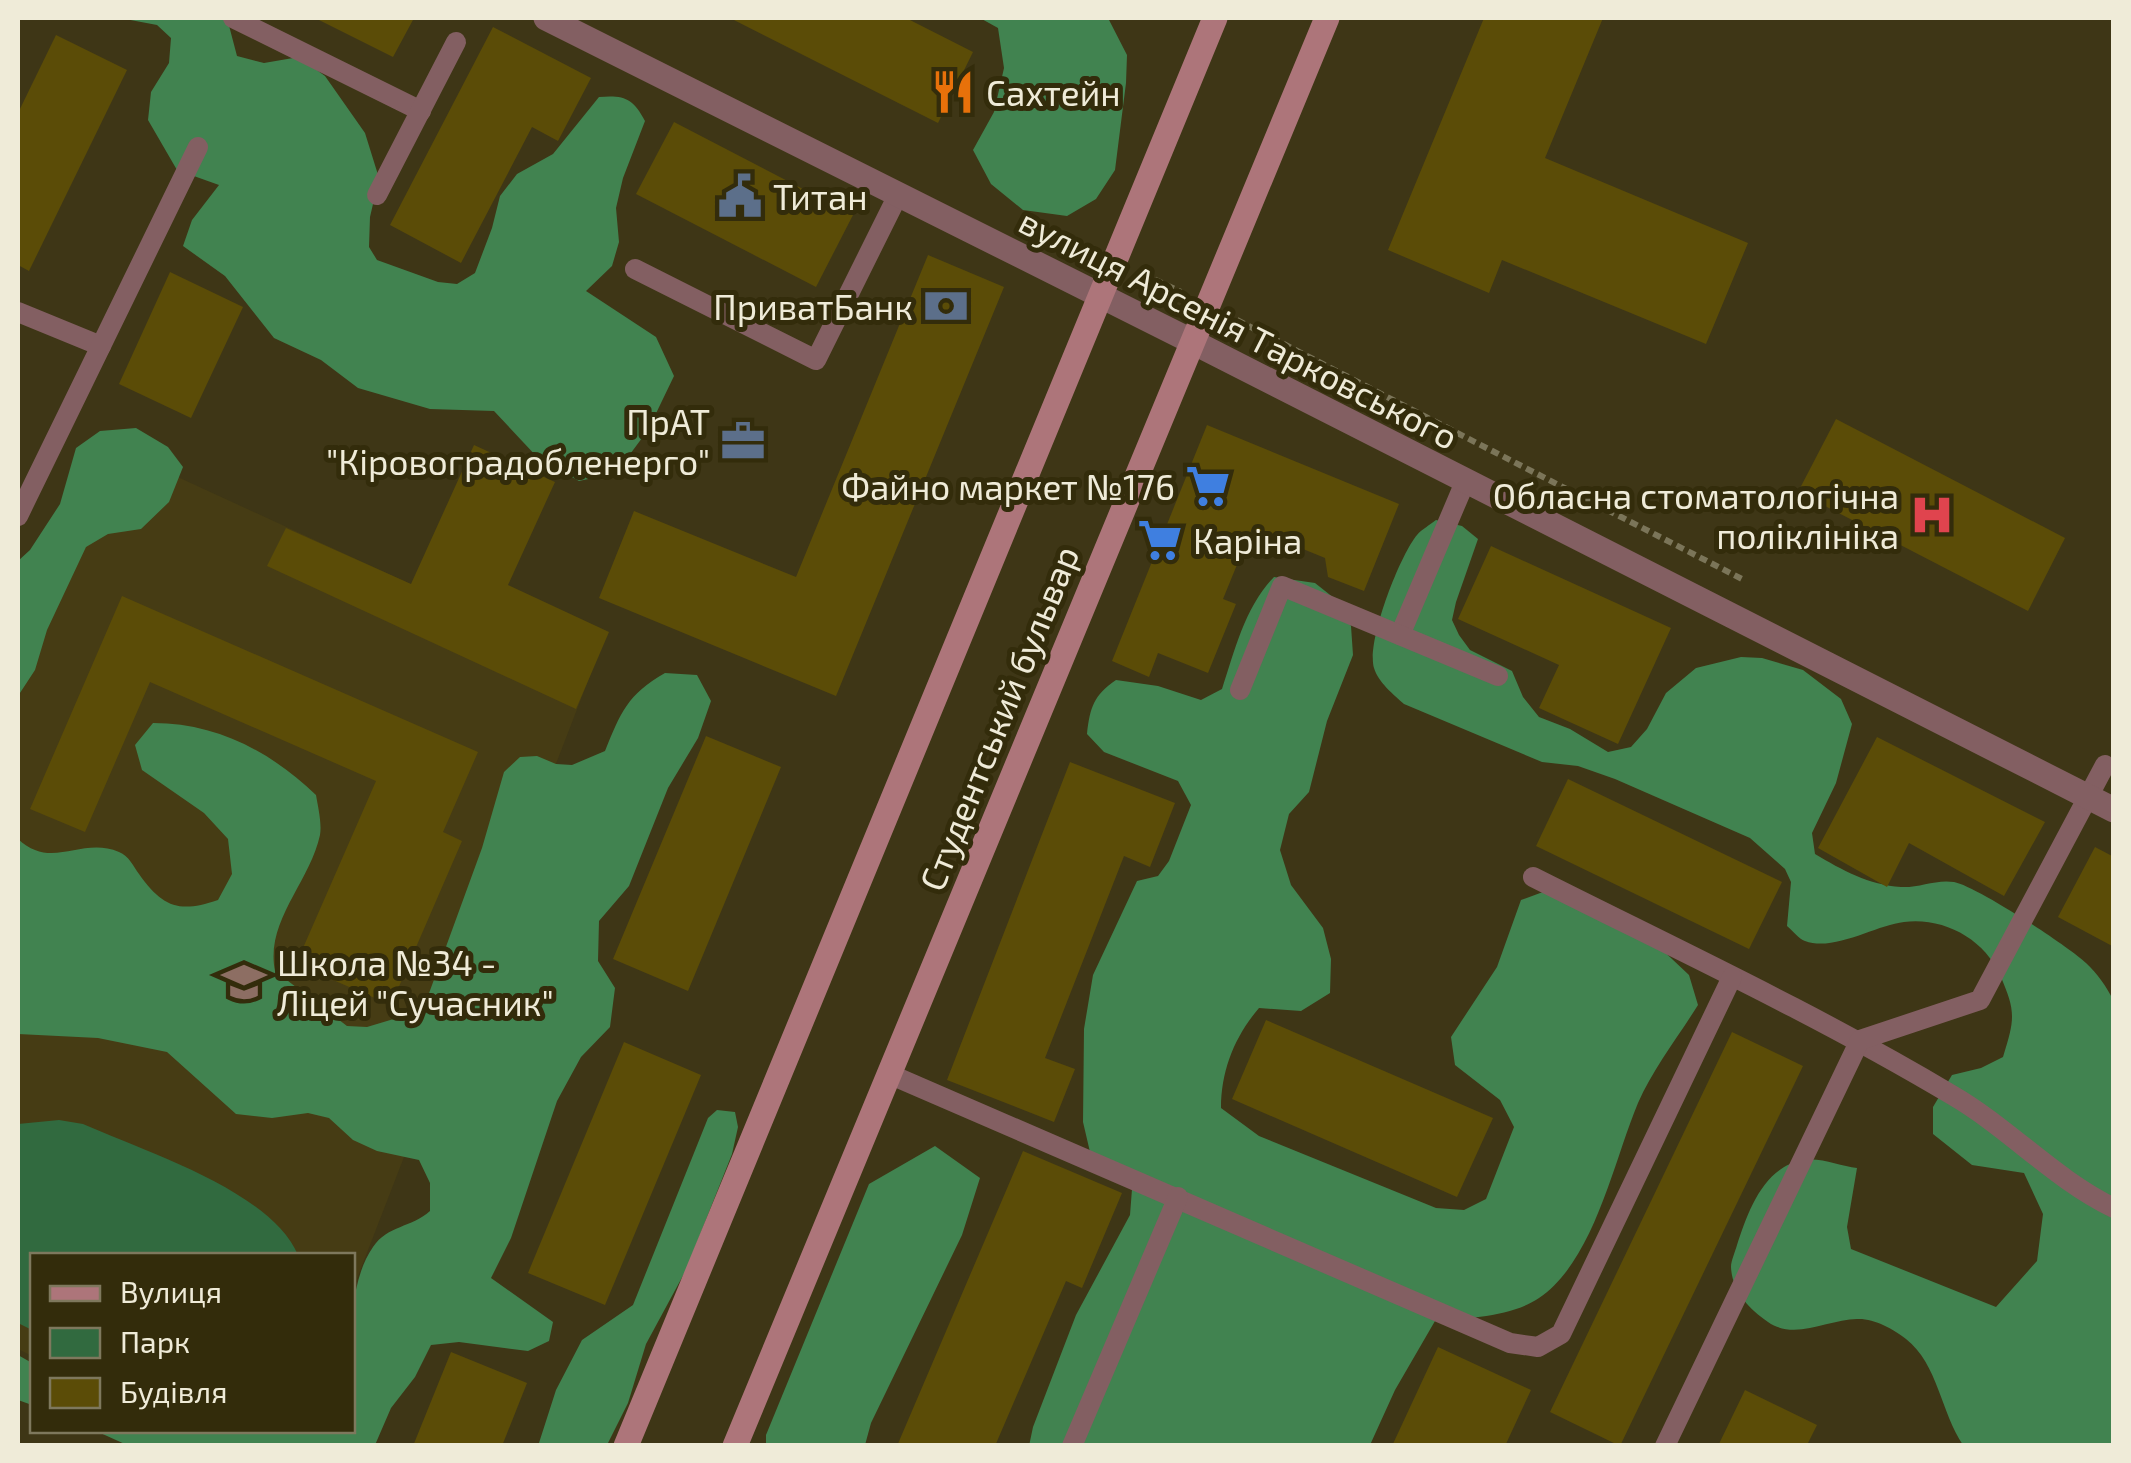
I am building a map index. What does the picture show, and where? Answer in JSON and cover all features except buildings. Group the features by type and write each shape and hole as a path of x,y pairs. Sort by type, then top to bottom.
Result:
{"street":[{"name":"вулиця Арсенія Тарковського","path":"546,18 1191,340 2114,810"},
{"name":"Студентський бульвар","path":"626,1446 1215,18"},
{"name":"Студентський бульвар","path":"735,1446 1327,18"}],"lane":[{"path":"233,18 420,111"},
{"path":"378,194 456,42"},
{"path":"18,516 198,147"},
{"path":"635,269 816,360 898,194"},
{"path":"18,312 101,346"},
{"path":"1400,635 1465,482"},
{"path":"1240,690 1282,586 1498,676"},
{"path":"1665,1446 1860,1040 1980,1000 2105,765"},
{"path":"1532,877 1860,1040 1989,1116 2082,1193 2114,1208"},
{"path":"889,1074 1510,1343 1538,1348 1561,1334 1732,977"},
{"path":"1072,1446 1178,1196"}],"path":[{"path":"1115,260 1751,584"}],"shaded area":[{"name":"Школа №34 - Ліцей \"Сучасник\"","path":"119,450 593,668 355,1284 355,1253 30,1253 30,1355 18,1349 18,691"}],"green space":[{"path":"120,18 227,18 237,56 264,63 299,57 325,76 365,133 379,178 370,217 369,247 377,260 438,282 457,284 475,273 500,196 517,174 553,154 599,97 632,103 645,121 616,208 619,242 612,266 586,291 656,337 674,376 648,430 616,473 579,481 538,458 494,411 430,409 358,388 321,360 274,338 225,276 183,246 192,220 219,185 177,170 148,120 151,92 169,63 171,38 157,25"},
{"path":"980,18 1108,18 1127,55 1115,170 1096,199 1067,216 1023,210 991,184 973,150 994,112 1004,68 998,28"},
{"path":"136,428 168,447 183,467 169,502 141,529 108,534 86,547 47,630 35,670 18,696 18,561 30,550 60,504 76,448 100,431"},
{"path":"1436,520 1462,526 1478,539 1452,620 1459,635 1470,650 1512,671 1523,697 1539,717 1570,729 1608,752 1631,747 1647,729 1666,693 1696,668 1741,657 1762,658 1803,670 1841,699 1852,724 1836,783 1812,833 1815,854 1846,871 1889,886 1947,881 1965,886 2061,944 2101,980 2113,1000 2113,1445 1963,1445 1925,1362 1917,1349 1896,1332 1863,1319 1789,1330 1768,1322 1743,1299 1731,1267 1746,1218 1760,1192 1778,1171 1810,1159 1857,1168 1847,1227 1851,1249 1996,1307 2037,1261 2043,1214 2024,1173 1972,1165 1933,1134 1933,1107 1952,1075 1981,1068 2003,1057 2012,1015 2000,975 1973,941 1934,923 1893,924 1829,943 1803,940 1787,926 1791,882 1785,869 1750,838 1615,779 1578,766 1542,762 1404,704 1376,673 1375,639 1386,599 1410,545"},
{"path":"1274,577 1315,583 1339,602 1351,626 1353,655 1327,721 1309,792 1289,814 1280,850 1291,885 1323,928 1331,959 1330,993 1301,1011 1259,1008 1231,1054 1221,1108 1259,1136 1436,1208 1464,1210 1486,1199 1514,1127 1500,1100 1455,1065 1451,1037 1497,967 1521,900 1551,889 1654,942 1689,975 1698,1005 1644,1090 1600,1209 1574,1260 1558,1281 1528,1304 1488,1315 1435,1321 1395,1390 1370,1445 1029,1446 1076,1315 1130,1215 1132,1189 1090,1152 1083,1122 1084,1029 1093,975 1137,881 1158,876 1169,861 1191,805 1178,781 1104,752 1087,734 1092,709 1098,697 1116,680 1158,686 1201,700 1222,689 1248,615"},
{"path":"665,673 697,675 711,701 698,738 668,788 629,886 599,921 598,961 615,988 610,1027 581,1057 557,1101 511,1238 491,1278 553,1322 549,1341 528,1351 459,1342 431,1345 415,1377 391,1408 375,1445 127,1445 100,1433 355,1433 355,1299 363,1265 379,1240 430,1211 430,1183 419,1160 377,1151 353,1140 329,1118 308,1113 272,1118 236,1114 167,1052 98,1038 18,1034 18,839 43,852 105,848 119,852 156,894 173,905 193,906 218,900 232,874 228,839 204,813 142,770 135,745 153,723 177,724 221,734 262,753 316,795 320,825 315,852 276,935 275,971 347,1026 367,1027 397,1018 428,996 482,848 504,772 520,757 537,756 556,764 572,765 605,751 627,706 642,689"},
{"path":"717,1110 735,1112 738,1127 732,1154 686,1270 646,1344 628,1403 607,1445 538,1446 556,1390 582,1340 633,1305 708,1118"},
{"path":"59,1120 83,1124 204,1176 262,1211 284,1232 297,1253 30,1253 30,1329 18,1323 18,1124"},
{"path":"935,1146 980,1178 962,1235 871,1423 865,1445 766,1445 766,1435 869,1184"},
{"path":"18,1355 30,1362 30,1404 18,1400"}],"place":[{"name":"Сахтейн","path":"953,92"},
{"name":"Титан","path":"740,196"},
{"name":"ПриватБанк","path":"946,306"},
{"name":"ПрАТ \"Кіровоградобленерго\"","path":"743,441"},
{"name":"Файно маркет №176","path":"1208,486"},
{"name":"Обласна стоматологічна поліклініка","path":"1932,515"},
{"name":"Каріна","path":"1160,540"},
{"name":"Школа №34 - Ліцей \"Сучасник\"","path":"244,982"}]}
